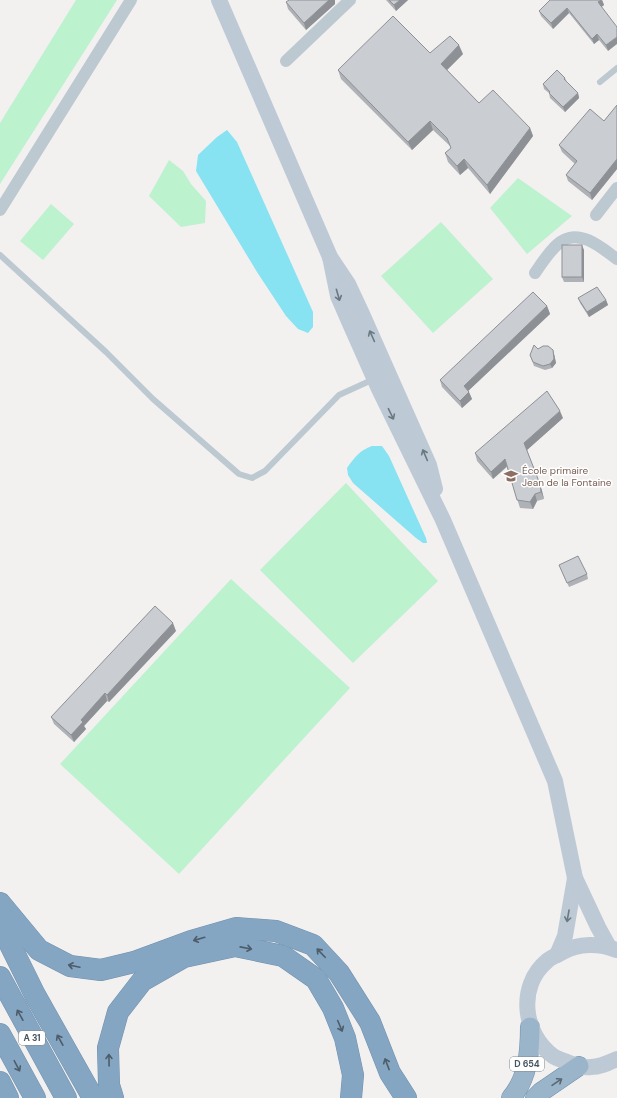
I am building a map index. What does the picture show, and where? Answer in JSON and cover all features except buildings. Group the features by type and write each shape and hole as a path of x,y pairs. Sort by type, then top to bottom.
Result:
{"highway":[{"path":"0,903 39,950 70,966 101,970 134,962 191,941 236,928 276,931 313,945 339,973 370,1022 390,1073 406,1098"},
{"path":"0,924 35,995 93,1098"},
{"path":"113,1098 109,1085 108,1048 118,1012 142,981 184,957 236,946 283,956 316,979 332,1008 345,1038 353,1075 351,1098"},
{"name":"A 31","path":"0,977 66,1098"},
{"name":"D 654","path":"511,1098 521,1083 530,1053 530,1027"},
{"name":"A 31","path":"0,1034 35,1098"},
{"path":"536,1098 541,1092 579,1066"},
{"path":"0,1082 8,1098"}],"main road":[{"path":"219,0 330,257 348,284 429,465 443,520"},
{"path":"330,257 338,296 376,384 443,520 555,781 575,878 598,927 613,949"},
{"path":"376,384 390,389 400,399"},
{"path":"557,955 565,936 575,878"},
{"path":"613,949 591,945 570,948 547,961 535,976 528,993 527,1014 530,1027 541,1045 554,1057 579,1066 590,1067 601,1066 617,1059"},
{"path":"601,1066 617,1073"}],"street":[{"path":"0,210 131,0"},
{"path":"286,61 350,0"},
{"path":"596,215 617,188"},
{"path":"535,273 555,247 564,240 578,237 595,244 617,259"}],"lane":[{"path":"600,82 617,68"},
{"path":"0,254 106,352 153,399 239,474 252,478 265,471 339,395 376,384"}],"green space":[{"path":"76,0 117,0 0,184 0,123"},
{"path":"169,160 183,171 191,184 206,201 205,223 181,227 149,196"},
{"path":"518,178 572,216 527,254 490,208"},
{"path":"51,204 74,224 43,260 20,241"},
{"path":"441,222 493,279 433,333 381,276"},
{"path":"346,483 438,581 353,663 260,570"},
{"path":"231,579 350,688 179,874 60,764"}],"water":[{"path":"227,130 237,142 313,312 313,327 308,333 298,329 286,316 257,272 196,171 198,155 217,137"},
{"path":"372,446 382,446 389,456 427,543 423,543 416,538 353,483 348,475 347,468 355,458 361,452"}],"place":[{"name":"École primaire Jean de la Fontaine","path":"511,476"}]}
